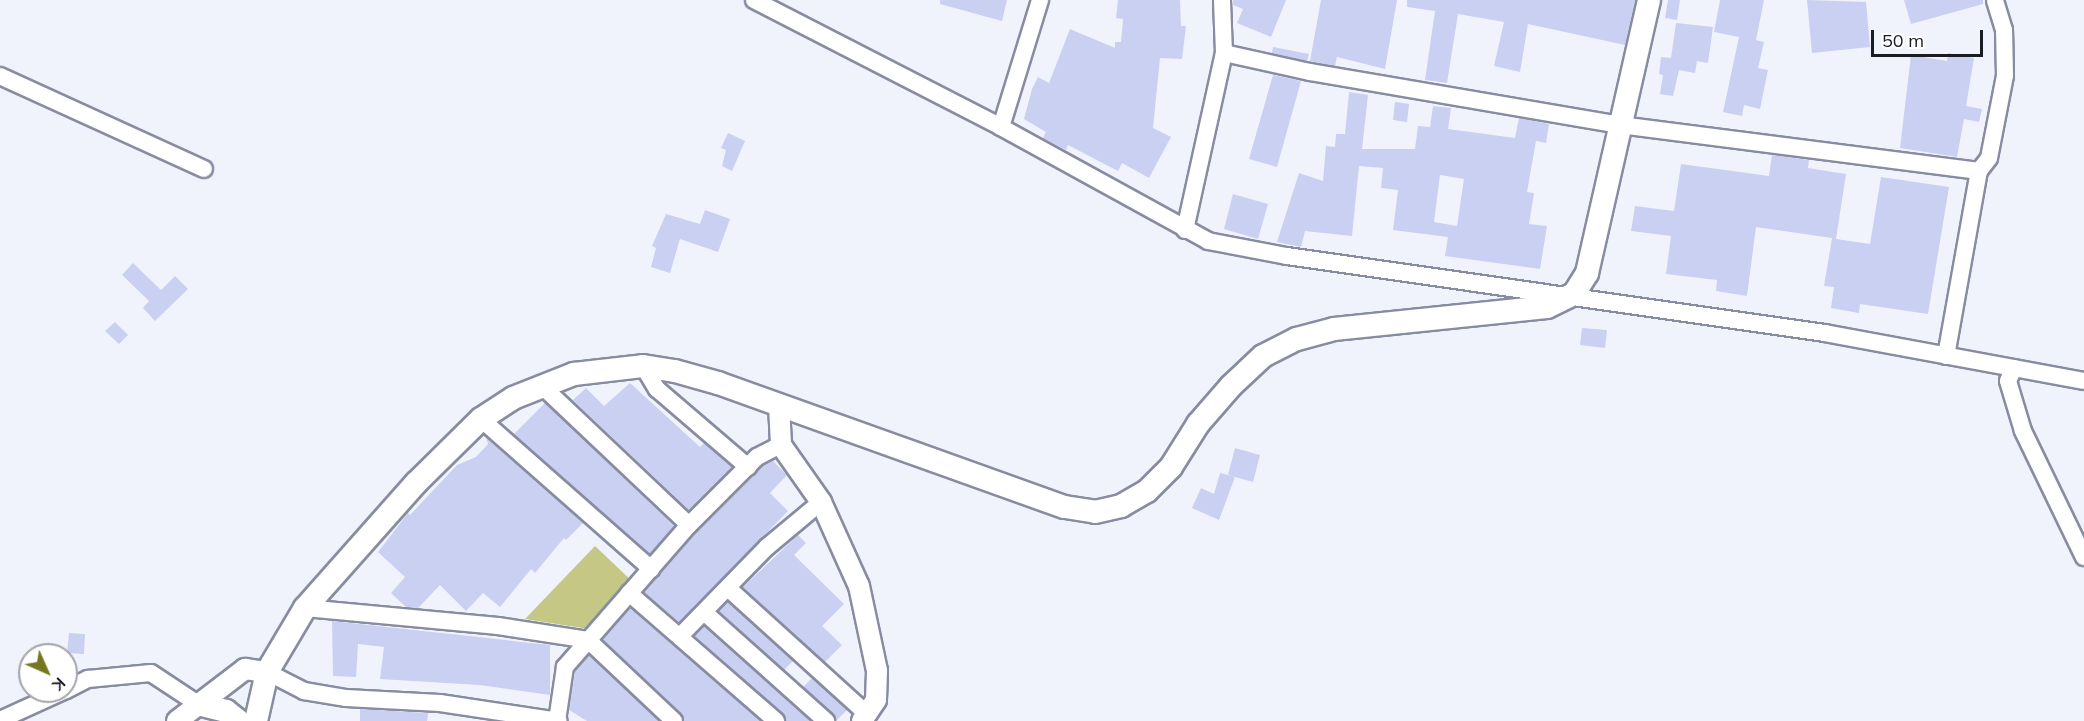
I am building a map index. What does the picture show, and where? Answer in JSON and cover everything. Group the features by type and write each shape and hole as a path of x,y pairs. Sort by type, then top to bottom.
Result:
{"main road":[{"path":"256,721 267,672 305,608 409,490 481,419 513,398 574,374 643,366 718,383 1065,507 1095,512 1120,506 1147,491 1171,467 1198,424 1231,386 1263,356 1297,339 1334,329 1547,307 1574,294 1587,273 1648,0"},
{"path":"198,704 226,711 239,721"}],"street":[{"path":"754,0 1001,127 1208,241 1287,256 1574,294 2084,381"},
{"path":"1001,127 1040,0"},
{"path":"1185,230 1224,53 1222,0"},
{"path":"1946,356 1979,171 1989,158 2005,76 2004,30 1995,0"},
{"path":"1224,53 1310,72 1620,125 1979,171"},
{"path":"0,76 204,169"},
{"path":"643,366 657,389 748,467"},
{"path":"2014,368 2008,381 2023,431 2084,557"},
{"path":"542,386 689,525"},
{"path":"729,588 865,718 876,700 877,671 858,586 821,501 782,446 779,405"},
{"path":"481,419 651,569"},
{"path":"177,721 245,669 267,672 304,691 346,698 441,703 558,721 565,667 689,525 757,457 782,446"},
{"path":"681,636 767,547 821,501"},
{"path":"629,593 776,721"},
{"path":"305,608 498,626 588,640 674,721"},
{"path":"704,612 826,721"},
{"path":"78,684 88,679 151,673 198,704"},
{"path":"0,720 37,703"}],"green space":[{"path":"595,546 634,583 589,629 525,619"}],"building":[{"path":"940,0 1007,0 1002,21 940,4"},
{"path":"1118,0 1180,0 1181,26 1186,26 1182,59 1160,58 1153,128 1171,137 1149,178 1122,163 1118,171 1068,145 1066,150 1043,138 1046,132 1024,119 1032,89 1038,77 1049,83 1070,29 1115,48 1115,42 1121,42 1123,19 1116,18"},
{"path":"1233,0 1286,0 1271,37 1237,23 1243,9 1233,5"},
{"path":"1321,0 1397,0 1385,69 1337,57 1335,66 1310,61"},
{"path":"1407,0 1635,0 1625,45 1528,24 1520,72 1494,66 1504,22 1458,14 1447,83 1425,80 1435,11 1407,7"},
{"path":"1668,0 1680,0 1677,20 1665,18"},
{"path":"1720,0 1764,0 1756,40 1764,42 1758,68 1768,70 1760,109 1744,105 1742,116 1723,112 1739,37 1714,32"},
{"path":"1807,0 1866,2 1870,47 1812,53"},
{"path":"1904,0 1983,0 1983,4 1911,24"},
{"path":"1676,23 1713,27 1708,63 1697,61 1695,73 1679,70 1673,96 1660,94 1663,75 1659,74 1661,57 1671,58"},
{"path":"1273,47 1309,54 1307,61 1272,53"},
{"path":"1948,53 1974,58 1966,106 1982,109 1979,122 1964,119 1957,157 1900,148 1911,55 1947,61"},
{"path":"1273,75 1301,81 1277,167 1249,159"},
{"path":"1349,92 1368,95 1362,149 1415,149 1418,126 1430,127 1433,106 1451,108 1448,129 1515,138 1519,118 1549,124 1546,143 1536,141 1527,192 1534,193 1529,224 1547,226 1540,269 1445,256 1448,237 1393,230 1398,190 1381,188 1383,168 1359,166 1352,236 1305,231 1301,247 1277,242 1299,173 1323,181 1326,146 1335,147 1336,134 1345,134","holes":["1440,175 1464,179 1457,226 1434,222"]},
{"path":"1395,102 1409,104 1407,122 1393,120"},
{"path":"728,133 745,141 732,171 722,166 726,150 721,148"},
{"path":"1772,155 1809,160 1808,168 1846,174 1836,239 1870,244 1881,177 1949,187 1928,314 1860,304 1859,313 1831,308 1834,287 1824,286 1832,238 1756,227 1747,296 1716,291 1717,280 1666,274 1671,236 1631,231 1635,206 1674,211 1681,164 1769,176"},
{"path":"1233,194 1268,204 1258,239 1224,229"},
{"path":"705,210 730,219 718,252 680,239 670,273 651,267 656,248 652,246 666,214 700,224"},
{"path":"133,263 161,290 175,276 188,289 155,321 143,308 149,301 122,275"},
{"path":"115,322 128,335 119,344 105,331"},
{"path":"1582,328 1607,330 1605,348 1580,345"},
{"path":"630,383 700,447 704,443 732,467 689,510 573,400 586,388 604,406"},
{"path":"545,403 674,526 650,554 514,434"},
{"path":"486,438 583,523 566,540 564,538 535,573 531,569 500,607 483,593 466,611 440,585 418,608 406,607 391,593 405,577 378,552 408,513 410,515 457,465 476,457 488,444"},
{"path":"1235,448 1260,455 1253,482 1228,475"},
{"path":"773,461 787,475 770,493 788,511 679,622 644,592 697,532 763,466"},
{"path":"1220,473 1235,477 1219,520 1192,508 1201,488 1214,494"},
{"path":"798,535 806,543 794,555 844,604 822,626 842,645 825,662 743,587"},
{"path":"728,602 793,661 784,670 719,611"},
{"path":"630,608 760,721 684,721 681,713 603,640"},
{"path":"332,621 550,645 550,695 479,685 380,679 384,647 358,644 356,677 333,676"},
{"path":"704,626 810,721 786,721 783,713 695,636"},
{"path":"69,633 85,634 84,654 78,654 78,643 68,643"},
{"path":"589,655 659,721 587,721 569,710 575,672"},
{"path":"812,678 847,710 836,721 833,713 803,687"},
{"path":"360,709 428,713 427,721 360,721"}]}
